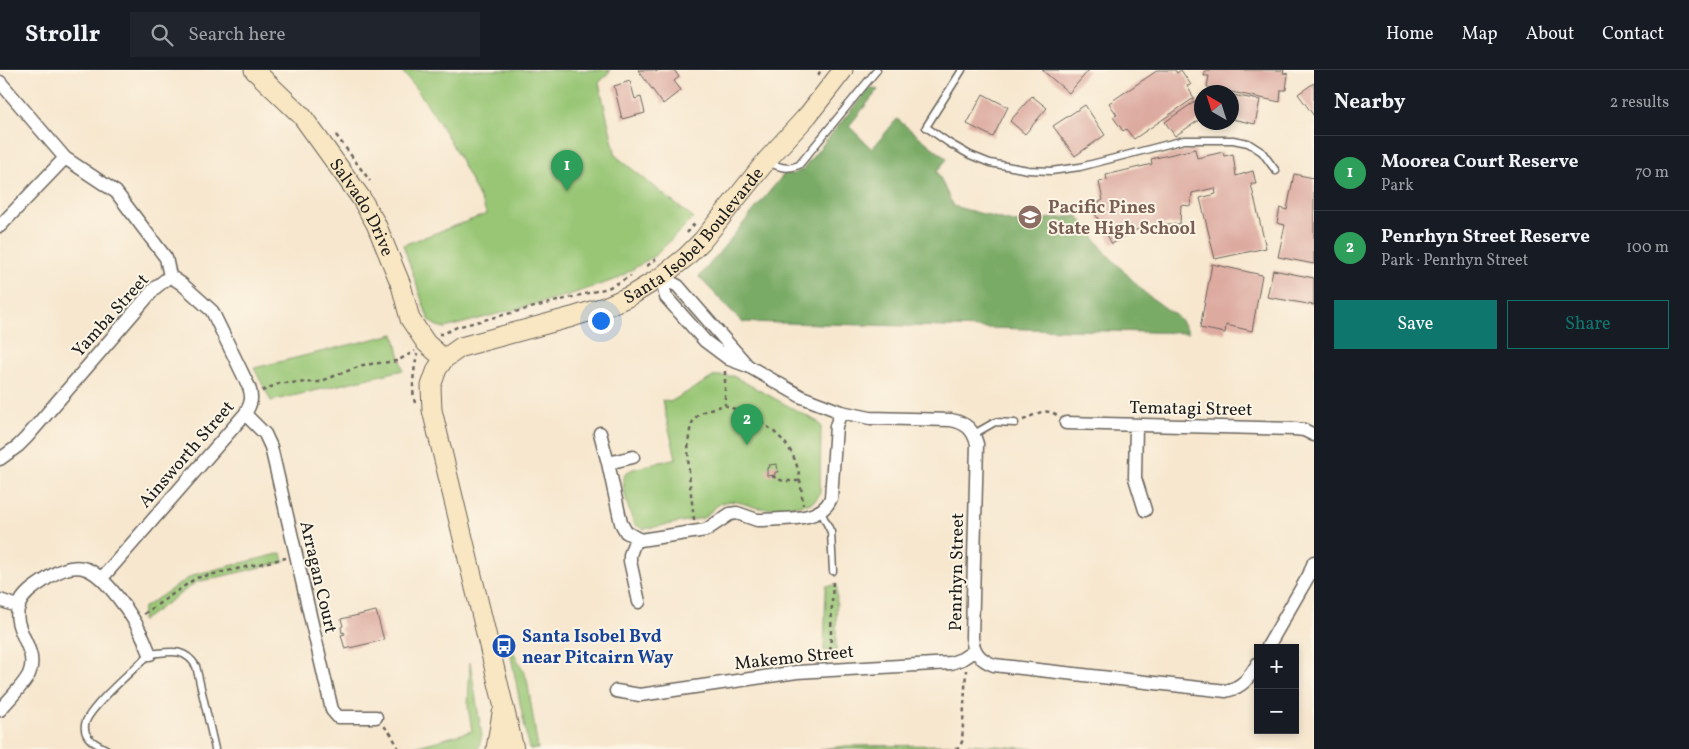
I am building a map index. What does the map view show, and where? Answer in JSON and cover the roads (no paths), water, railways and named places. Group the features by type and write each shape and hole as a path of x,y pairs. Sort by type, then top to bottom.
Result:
{"street":[{"name":"Salvado Drive","path":"254,70 302,116 361,198 376,224 401,285 410,319 426,343 444,359"},
{"name":"Santa Isobel Boulevarde","path":"444,359 461,347 572,317 630,296 654,272 686,257 702,241 767,160 808,115 843,70"},
{"name":"Yamba Street","path":"0,82 65,158 116,192 166,258 170,276 155,288 26,438 0,459"},
{"path":"0,226 65,158"},
{"path":"654,272 678,286 748,366 802,397 841,412 870,418 951,420 968,426 974,434"},
{"name":"Ainsworth Street","path":"102,578 250,407 252,396 250,387 216,320 205,304 170,276"},
{"path":"444,359 437,369 431,386 432,410 514,749"},
{"path":"600,433 621,523 626,532 636,538 645,540 706,530 725,517 737,514 757,520 764,520 804,517 821,512 830,503 832,498 836,426 841,412"},
{"name":"Arragan Court","path":"245,414 265,434 271,447 332,710 338,717 376,717"},
{"name":"Tematagi Street","path":"1066,422 1295,429 1304,430 1314,435"},
{"path":"1136,425 1135,478 1145,510"},
{"name":"Penrhyn Street","path":"974,434 977,444 972,637 974,651 986,662 994,665 1226,691 1236,689 1244,684 1254,669"},
{"path":"608,463 633,457"},
{"path":"636,538 630,555 630,562 639,602"},
{"path":"1269,644 1309,575 1314,562"},
{"path":"0,710 26,679 32,664 32,654 18,619 19,607 23,598 30,590 66,568 83,568 102,578 135,620 150,654"},
{"path":"0,600 19,607"},
{"name":"Makemo Street","path":"616,691 640,695 798,672 951,663 962,659 974,651"},
{"path":"0,701 12,694"},
{"path":"496,749 503,705"}],"lane":[{"path":"767,160 775,166 792,168 799,165 877,70"},
{"path":"962,70 926,127 948,143 990,163 1028,170 1051,171 1080,167 1184,140 1232,140 1248,143 1262,152 1276,170"},
{"path":"974,434 994,422 1015,423"},
{"path":"821,512 831,532 833,570"},
{"path":"106,749 89,739 85,732 86,719 90,712 150,654 178,652 183,653 196,666 215,749"}],"place":[{"name":"Moorea Court Reserve","path":"567,191"},
{"name":"Pacific Pines State High School","path":"1030,217"},
{"name":"Penrhyn Street Reserve","path":"747,445"},
{"name":"Santa Isobel Bvd near Pitcairn Way","path":"504,646"}]}
